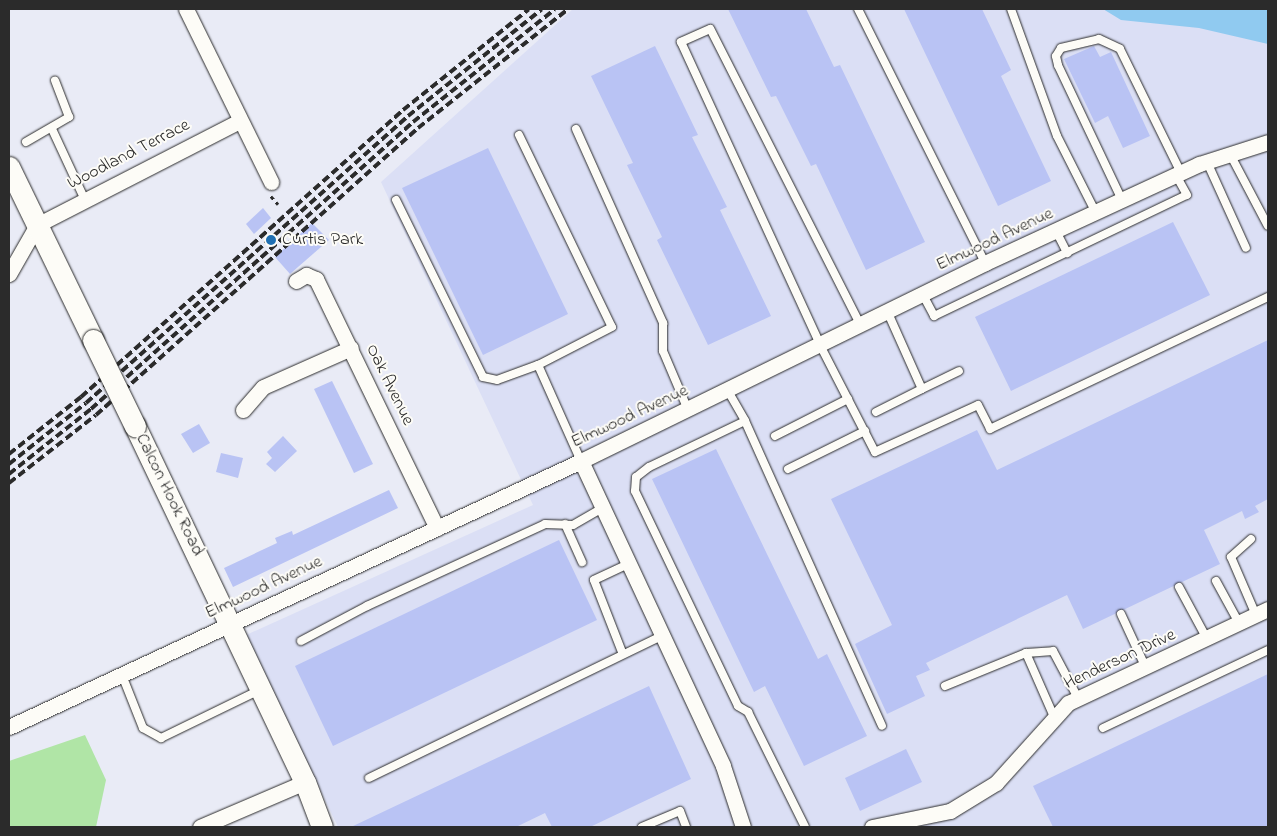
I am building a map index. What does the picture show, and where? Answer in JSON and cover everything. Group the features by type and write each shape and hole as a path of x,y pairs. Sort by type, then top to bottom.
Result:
{"street":[{"path":"186,9 270,182"},
{"name":"Woodland Terrace","path":"37,225 84,198 239,121"},
{"name":"Elmwood Avenue","path":"9,727 581,461 821,346 986,263 1179,174 1207,162 1268,142"},
{"name":"Calcon Hook Road","path":"9,167 262,689 305,782 322,827"},
{"path":"9,274 37,225"},
{"name":"Oak Avenue","path":"296,280 306,275 316,279 437,528"},
{"path":"244,410 263,387 351,348"},
{"path":"581,461 723,766 744,827"},
{"name":"Henderson Drive","path":"872,827 950,811 996,783 1055,719 1078,698 1146,668 1262,612"},
{"path":"200,827 305,782"}],"lane":[{"path":"858,9 986,263"},
{"path":"1011,9 1057,136 1096,213"},
{"path":"861,326 710,29 681,42 821,346 875,452 978,405 990,429 1268,297"},
{"path":"923,295 934,316 1187,195 1120,49 1099,39 1061,48 1056,56 1058,65 1122,200"},
{"path":"26,142 52,129 69,117 55,81"},
{"path":"576,128 663,323 663,351 688,410"},
{"path":"52,129 84,198"},
{"path":"396,200 484,377 497,380 538,365 612,327 519,135"},
{"path":"1230,154 1268,226"},
{"path":"1207,162 1246,248"},
{"path":"1056,231 1067,253"},
{"path":"888,313 922,388"},
{"path":"538,365 581,461"},
{"path":"876,412 959,371"},
{"path":"728,391 745,422 882,726"},
{"path":"775,436 848,399"},
{"path":"745,422 649,467 636,476 634,491 738,706 748,712 805,827"},
{"path":"788,469 865,431"},
{"path":"301,641 367,606 546,524 565,524 603,508"},
{"path":"565,524 582,562"},
{"path":"1251,539 1231,557 1262,612"},
{"path":"622,652 594,580 629,564"},
{"path":"1216,581 1239,623"},
{"path":"1179,587 1207,639"},
{"path":"1121,614 1146,668"},
{"path":"369,778 622,652 662,636"},
{"path":"1103,728 1268,650"},
{"path":"945,686 1026,653 1053,651 1078,698"},
{"path":"1026,653 1055,719"},
{"path":"122,675 143,728 161,738 262,689"},
{"path":"642,827 680,811 686,827"}],"shaded area":[{"path":"573,9 1137,9 1268,26 1268,827 338,827 246,635 533,505 381,182"}],"green space":[{"path":"85,735 106,780 96,827 9,827 9,761"}],"water":[{"path":"1103,9 1268,9 1268,44 1199,28 1121,20"}],"building":[{"path":"728,9 806,9 834,67 840,65 925,242 866,270 816,164 811,166 776,96 771,97"},
{"path":"904,9 982,9 1011,70 1001,76 1051,181 998,206"},
{"path":"655,46 698,135 692,137 727,207 720,210 771,316 708,345 657,240 662,237 627,165 633,163 591,76"},
{"path":"1094,46 1100,57 1111,52 1150,136 1123,148 1108,116 1095,123 1064,59"},
{"path":"488,148 568,314 483,355 402,188"},
{"path":"263,208 271,218 254,234 246,224"},
{"path":"1173,222 1210,295 1011,391 975,317"},
{"path":"312,223 329,240 290,274 275,257"},
{"path":"1268,340 1268,499 1255,506 1259,512 1245,519 1242,511 1204,530 1220,564 1083,629 1067,595 926,663 930,670 916,676 925,696 887,714 855,644 892,625 831,499 977,430 997,470"},
{"path":"332,381 373,464 354,473 314,389"},
{"path":"199,424 210,443 193,453 181,434"},
{"path":"283,436 297,451 275,472 266,464 272,458 267,452"},
{"path":"716,449 818,659 827,654 867,736 804,766 765,686 754,692 652,479"},
{"path":"221,453 243,458 238,478 216,472"},
{"path":"389,490 398,508 233,587 224,568 277,543 275,538 292,531 293,535"},
{"path":"559,540 597,620 333,746 295,666"},
{"path":"1268,674 1268,827 1053,827 1033,786"},
{"path":"649,686 691,779 590,827 552,827 545,813 516,827 351,827"},
{"path":"906,749 922,782 860,811 845,778"}],"railway":[{"path":"9,454 81,397 403,110 529,9"},
{"path":"9,464 86,403 408,116 542,9"},
{"path":"9,474 91,409 413,122 555,9"},
{"path":"9,483 96,415 418,128 568,9"}],"place":[{"name":"Curtis Park","path":"271,240"}]}
